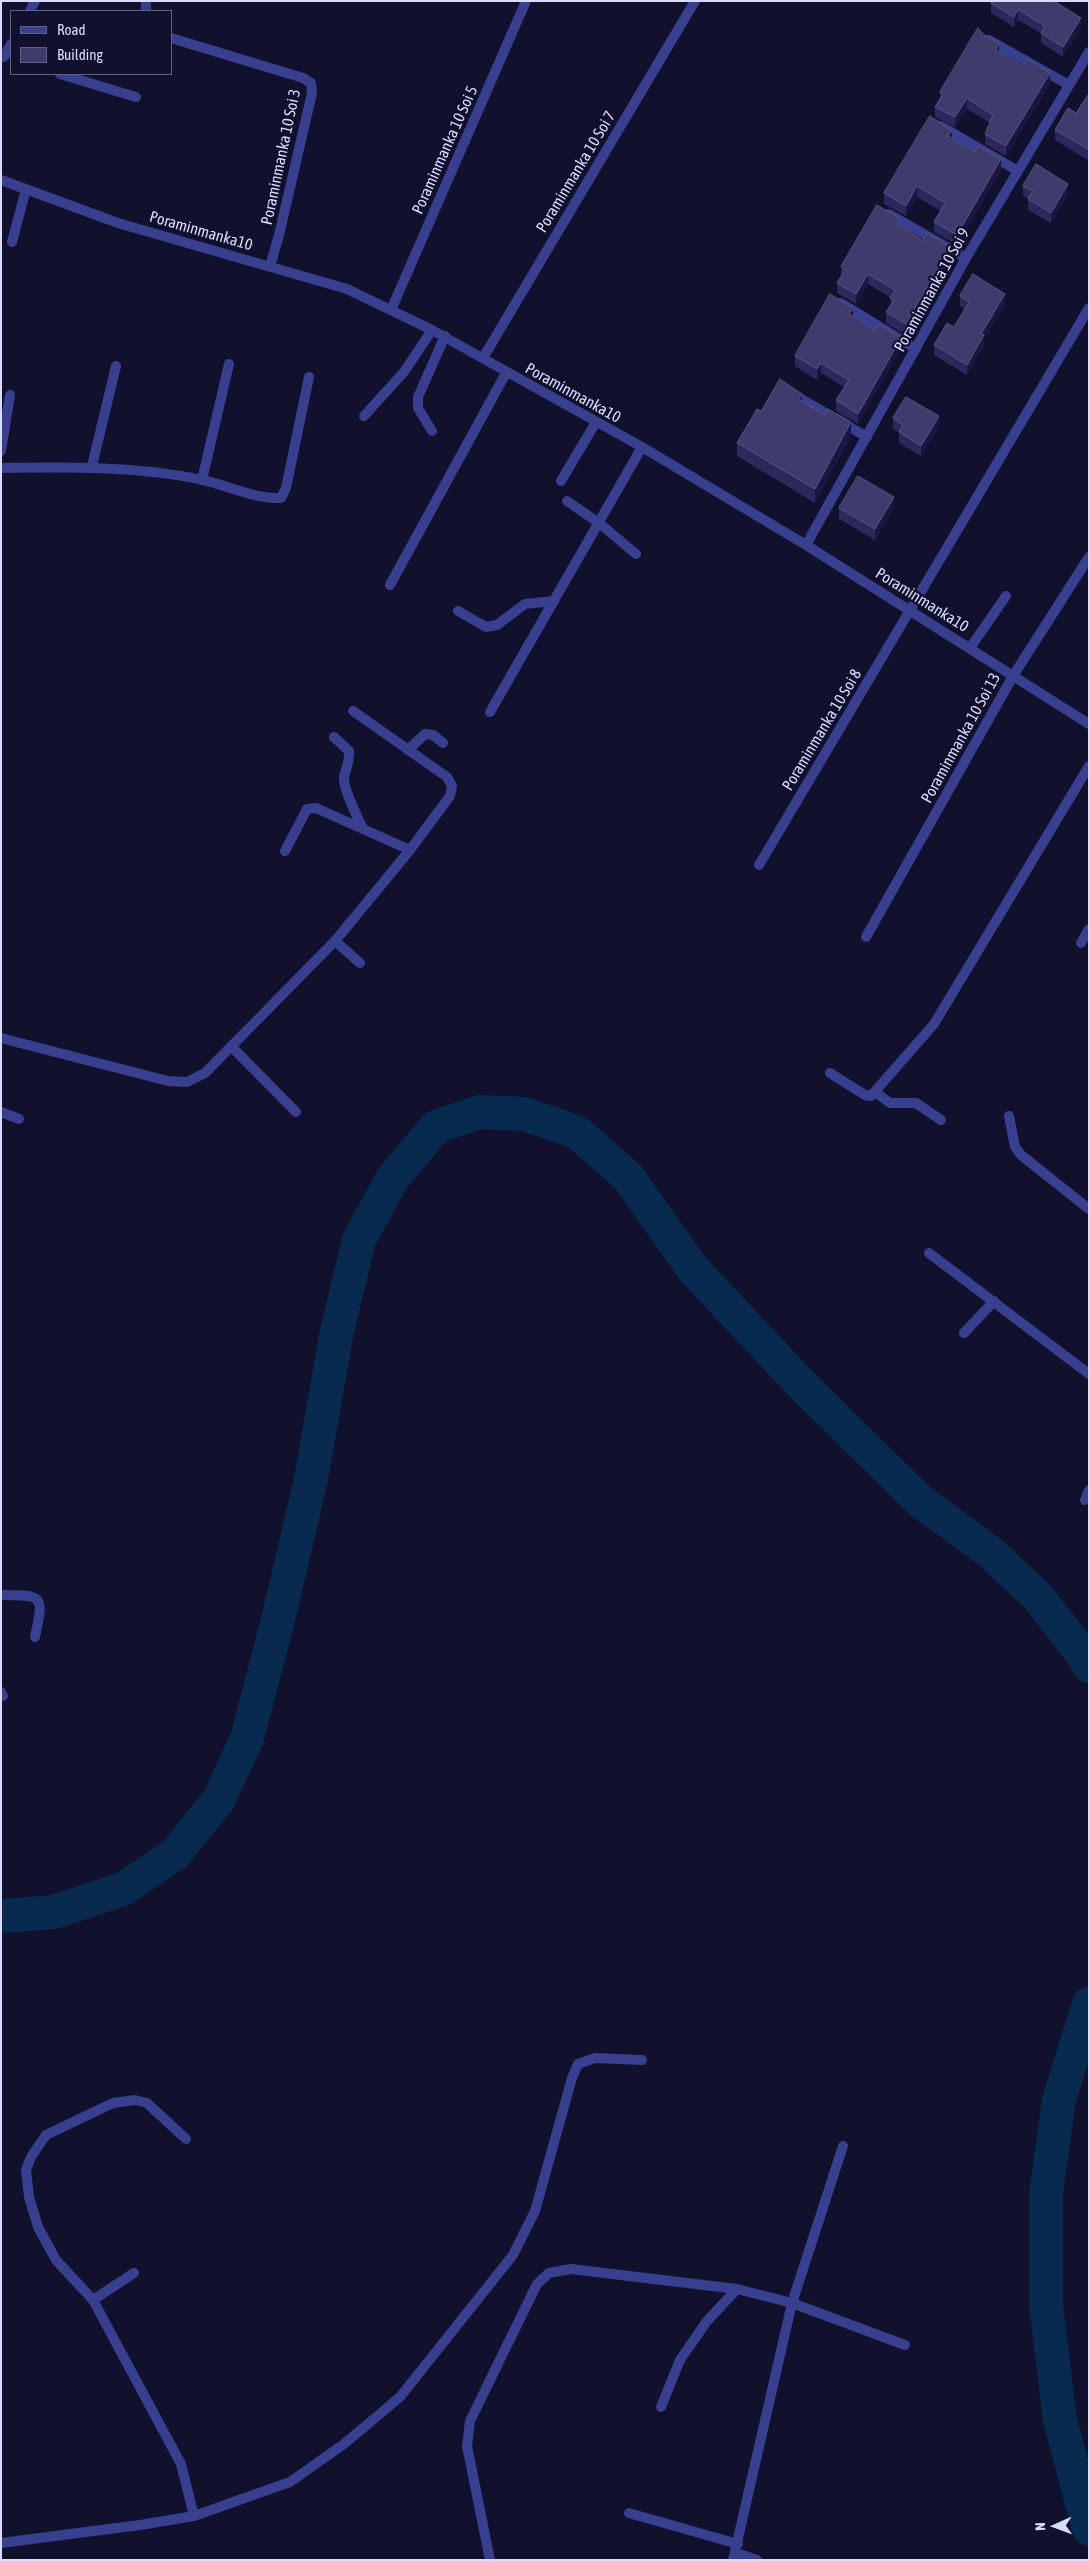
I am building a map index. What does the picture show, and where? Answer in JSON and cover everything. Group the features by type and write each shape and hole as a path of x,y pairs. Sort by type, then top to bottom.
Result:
{"street":[{"name":"Poraminmanka 10 Soi 5","path":"391,310 526,1"},
{"name":"Poraminmanka 10 Soi 7","path":"483,358 695,1"},
{"name":"Poraminmanka 10 Soi 3","path":"172,38 303,78 311,83 312,93 308,112 279,236 270,266"},
{"path":"986,38 1069,85"},
{"name":"Poraminmanka 10 Soi 9","path":"806,545 966,258 1089,52"},
{"path":"63,75 136,97"},
{"path":"936,124 1018,172"},
{"name":"Poraminmanka10","path":"1,180 118,223 347,289 445,336 506,373 642,448 806,545 1089,724"},
{"path":"12,242 26,189"},
{"path":"880,209 966,258"},
{"path":"834,299 916,349"},
{"name":"Poraminmanka 10 Soi 8","path":"759,865 1089,308"},
{"path":"364,416 404,372 432,330"},
{"path":"432,430 418,408 418,397 445,336"},
{"path":"202,480 230,364"},
{"path":"92,466 116,366"},
{"path":"390,585 506,373"},
{"path":"1,468 92,466 202,480 268,499 281,498 286,488 310,377"},
{"path":"786,390 867,437"},
{"path":"1,451 10,395"},
{"path":"561,481 596,422"},
{"path":"490,712 642,448"},
{"path":"567,501 599,523 636,554"},
{"name":"Poraminmanka 10 Soi 13","path":"866,937 1013,676 1089,557"},
{"path":"970,648 1006,596"},
{"path":"458,611 486,626 497,625 525,604 554,601"},
{"path":"1,1038 168,1081 187,1082 204,1073 335,941 410,850 450,796 452,786 447,777 352,711"},
{"path":"408,750 425,734 433,735 443,743"},
{"path":"334,737 349,751 350,758 344,779 345,787 363,829"},
{"path":"830,1073 865,1095 871,1096 934,1024 1089,766"},
{"path":"286,851 307,809 316,808 410,850"},
{"path":"1081,943 1089,929"},
{"path":"335,941 360,963"},
{"path":"231,1046 296,1112"},
{"path":"875,1092 890,1103 916,1103 942,1120"},
{"path":"1,1112 19,1119"},
{"path":"1008,1116 1015,1147 1021,1155 1089,1209"},
{"path":"929,1253 1089,1374"},
{"path":"964,1333 994,1301"},
{"path":"1,1596 31,1595 39,1600 41,1607 35,1636"},
{"path":"1,2543 194,2516 290,2482 344,2444 400,2397 513,2255 535,2211 572,2078 578,2064 595,2058 642,2060"},
{"path":"186,2139 147,2103 135,2100 113,2103 46,2135 30,2156 26,2170 28,2188 38,2227 56,2260 93,2300 181,2464 194,2516"},
{"path":"736,2552 792,2303 843,2146"},
{"path":"490,2560 467,2446 470,2421 537,2284 549,2272 571,2269 737,2289 792,2303 905,2345"},
{"path":"93,2300 134,2273"},
{"path":"661,2407 680,2360 707,2321 737,2289"},
{"path":"629,2513 757,2560"}],"building":[{"path":"992,1 1054,1 1081,18 1063,47 1041,33 1045,26 1018,9 1014,17 991,3"},
{"path":"978,28 983,34 999,43 996,50 1023,66 1027,59 1050,73 1006,146 985,134 993,115 967,98 955,117 935,107 943,94 940,92"},
{"path":"1088,95 1088,149 1055,130 1068,108 1076,113"},
{"path":"930,116 952,131 948,136 975,152 978,146 1001,159 957,235 934,222 945,203 917,186 906,206 884,193"},
{"path":"1036,164 1068,184 1051,213 1028,199 1033,191 1023,186"},
{"path":"877,205 899,218 897,224 923,241 927,233 950,247 906,324 886,312 894,300 890,298 895,290 868,274 856,294 837,283 845,270 841,267"},
{"path":"973,274 1005,294 981,334 984,335 967,365 934,345 947,323 954,327 969,302 960,296"},
{"path":"830,294 853,308 849,314 875,330 879,324 901,338 858,414 836,400 849,380 821,363 817,369 795,356"},
{"path":"780,379 802,394 799,399 825,415 828,409 851,422 815,489 737,443 757,409 761,411"},
{"path":"906,397 939,416 921,446 899,432 903,425 893,418"},
{"path":"858,476 894,497 875,529 839,508"}],"waterway":[{"path":"1,1916 54,1912 123,1889 175,1854 219,1799 247,1738 278,1620 311,1479 337,1331 359,1240 392,1179 436,1127 479,1112 524,1114 577,1132 628,1177 693,1269 802,1385 920,1501 990,1552 1038,1597 1083,1655 1089,1666"},
{"path":"1089,2004 1059,2100 1046,2194 1046,2304 1060,2420 1089,2529"}]}
